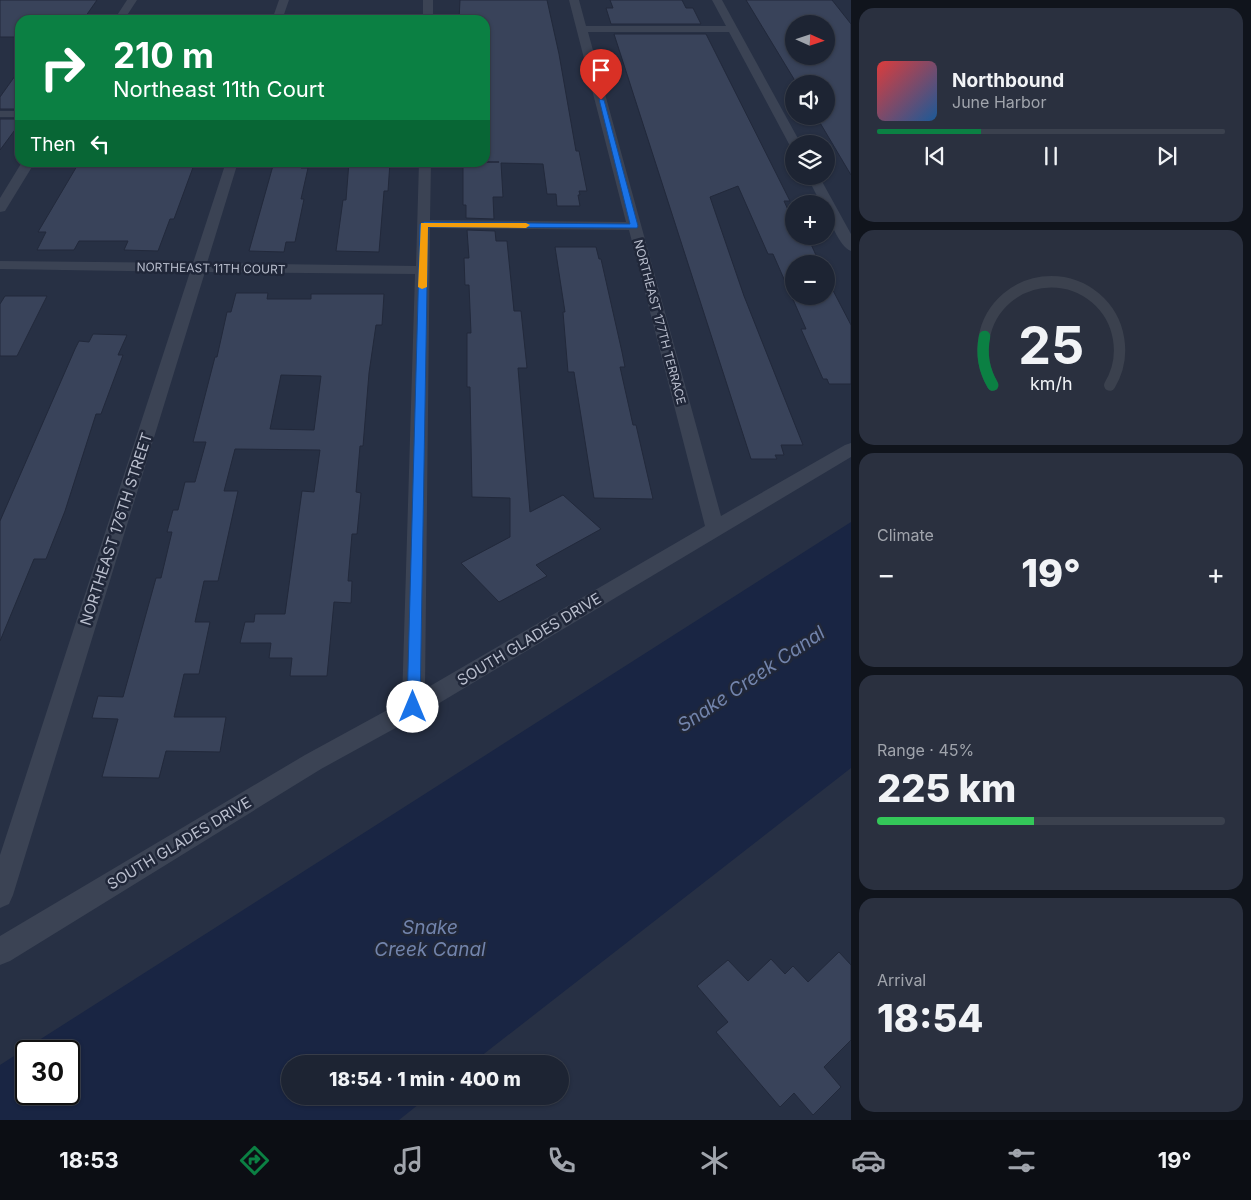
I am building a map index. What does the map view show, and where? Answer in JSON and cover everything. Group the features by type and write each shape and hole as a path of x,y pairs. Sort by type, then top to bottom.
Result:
{"street":[{"path":"122,15 132,0"},
{"path":"279,15 284,0"},
{"path":"428,0 428,15"},
{"name":"NORTHEAST 177TH TERRACE","path":"574,0 715,528"},
{"path":"717,0 790,135"},
{"path":"582,29 732,29"},
{"path":"0,114 15,114"},
{"path":"0,208 26,167"},
{"name":"NORTHEAST 176TH STREET","path":"0,895 230,167"},
{"path":"413,707 425,167"},
{"path":"818,185 851,247"},
{"path":"424,224 634,226"},
{"name":"NORTHEAST 11TH COURT","path":"0,265 423,270"},
{"name":"SOUTH GLADES DRIVE","path":"0,951 313,762 413,707 851,449"}],"water":[{"name":"Snake Creek Canal","path":"851,522 851,768 483,1055 281,1055 281,1105 418,1105 399,1120 0,1120 0,1065 15,1055 15,1105 80,1105 80,1040 39,1040"}],"building":[{"path":"0,0 97,0 86,15 15,15 15,37 0,37"},
{"path":"460,0 547,0 559,54 576,151 579,151 587,191 579,191 580,206 557,206 556,194 547,194 543,164 501,163 503,197 493,197 494,219 466,218 466,205 463,205 463,167 490,167 490,15 459,15"},
{"path":"610,0 682,0 686,8 693,8 701,24 611,24 606,8 613,8"},
{"path":"746,0 832,0 851,24 851,175 835,148 835,135 827,135 821,125 835,125 835,75 792,75 785,65 835,65 835,15 785,15 785,64"},
{"path":"614,34 706,34 787,195 785,195 784,201 785,245 811,245 816,255 785,255 785,281 773,254 768,254 738,186 710,197 744,296 803,445 781,445 784,455 775,455 777,459 751,459"},
{"path":"15,76 15,109 0,109 0,97"},
{"path":"0,119 15,119 15,130 0,150"},
{"path":"76,167 193,167 174,219 170,219 158,251 124,250 128,241 79,241 74,250 37,250 46,232 38,232"},
{"path":"273,167 308,168 301,199 304,199 295,242 286,242 284,252 249,251"},
{"path":"349,167 390,167 388,191 384,191 379,252 336,251 343,200 346,200"},
{"path":"467,230 495,231 496,241 507,241 514,311 521,311 527,368 518,368 530,512 563,495 601,529 536,565 547,576 499,602 461,563 510,537 510,498 472,497 470,387 467,387 467,333 471,333 469,285 465,285 464,258 469,258"},
{"path":"555,247 596,247 599,259 601,259 625,367 620,367 653,499 594,498 574,372 568,372 563,312 565,312"},
{"path":"236,293 268,293 267,299 311,299 311,294 384,294 382,325 376,325 369,373 363,446 360,446 356,492 361,493 357,534 352,534 348,581 352,581 351,603 334,602 327,676 290,676 292,658 269,658 271,643 240,643 245,622 254,622 255,614 285,614 302,491 314,492 320,450 235,449 224,491 238,491 218,581 204,581 195,622 210,622 199,674 184,674 174,717 226,717 220,752 166,751 159,778 102,777 118,719 92,718 98,696 123,697 156,578 161,578 172,532 167,532 173,510 178,510 185,482 195,482 206,442 193,442 215,357 217,357 227,312 231,312","holes":["281,375 321,376 314,430 270,429"]},
{"path":"835,294 851,325 851,384 829,384 827,379 823,379 801,329 806,329 795,305 835,305"},
{"path":"5,296 47,296 17,356 0,356 0,304"},
{"path":"93,334 127,335 118,355 123,355 101,414 96,414 65,511 46,559 34,559 0,641 0,521 75,349 79,341 89,342"},
{"path":"839,952 851,965 851,1040 824,1067 841,1087 813,1115 794,1093 780,1107 716,1032 728,1022 697,986 728,960 748,981 771,959 785,974 793,966 808,982"}],"slow traffic":[{"path":"422,287 424,224 526,225"}],"route":[{"path":"413,707 424,224 634,226 601,100"}]}
